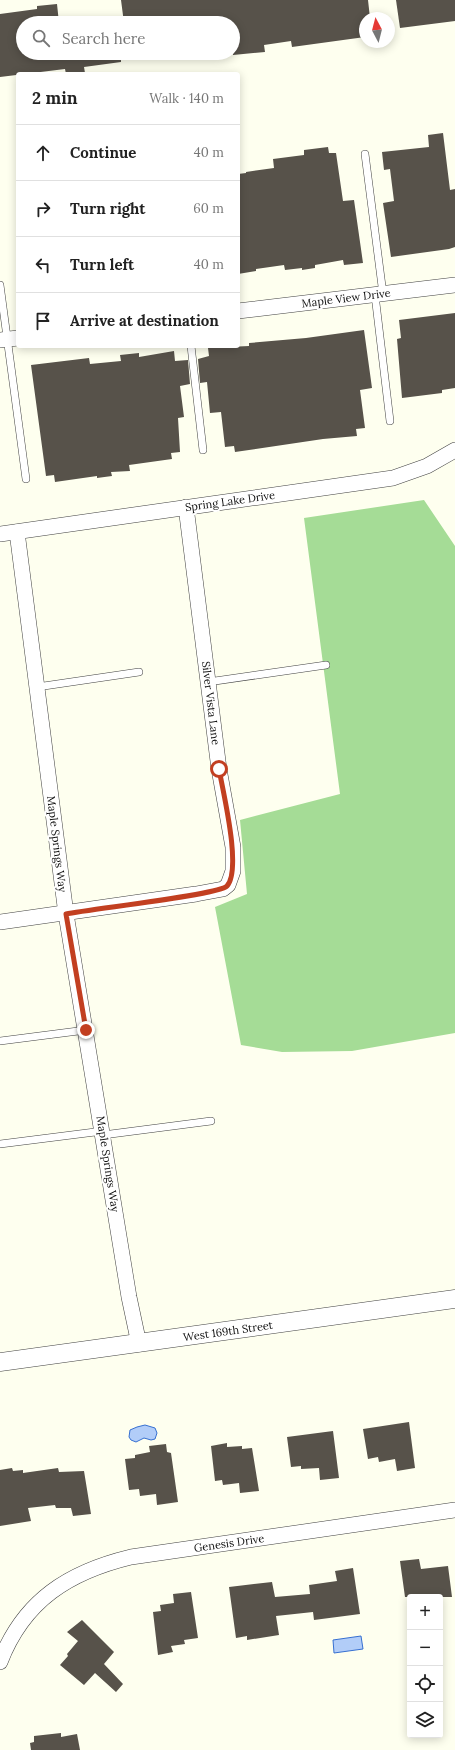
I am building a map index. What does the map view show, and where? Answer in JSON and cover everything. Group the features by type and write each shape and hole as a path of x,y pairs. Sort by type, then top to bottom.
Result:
{"street":[{"name":"Maple View Drive","path":"240,311 455,285"},
{"name":"Spring Lake Drive","path":"0,534 393,478 428,466 455,450"},
{"name":"Silver Vista Lane","path":"70,913 223,889 228,885 233,871 233,847 219,769 186,507"},
{"name":"Maple Springs Way","path":"17,532 37,687 86,1030 129,1297 139,1344"},
{"path":"0,922 70,913"},
{"name":"West 169th Street","path":"0,1362 139,1344 455,1299"},
{"name":"Genesis Drive","path":"0,1662 13,1634 22,1620 45,1597 80,1573 113,1561 455,1510"}],"lane":[{"path":"365,154 390,420"},
{"path":"0,285 26,479"},
{"path":"191,348 203,450"},
{"path":"208,682 326,665"},
{"path":"37,687 139,672"},
{"path":"0,1041 86,1030"},
{"path":"0,1144 211,1121"}],"green space":[{"path":"424,500 455,546 455,1033 352,1051 282,1052 241,1045 215,907 247,894 240,820 340,794 304,518"}],"water":[{"path":"145,1425 155,1428 157,1433 155,1439 151,1440 144,1438 136,1442 131,1440 129,1437 130,1430"},
{"path":"361,1636 363,1649 334,1653 333,1640"}],"building":[{"path":"121,0 368,0 369,12 359,12 359,38 292,47 291,41 264,45 265,52 240,54 240,16 123,16"},
{"path":"396,0 455,0 455,21 400,28"},
{"path":"57,4 58,16 16,16 16,60 121,60 121,62 84,67 85,72 66,72 65,69 41,72 16,72 16,75 0,77 0,14 37,9 37,6"},
{"path":"443,133 450,190 455,189 455,247 391,257 383,203 394,201 390,169 384,170 382,152 429,147 428,135"},
{"path":"328,147 329,153 336,153 343,201 354,200 363,263 344,265 343,260 315,265 315,268 302,270 302,268 285,270 284,265 256,269 256,271 240,274 240,174 274,168 273,159 304,155 304,150"},
{"path":"455,313 455,388 442,390 442,393 402,398 397,339 401,338 399,320"},
{"path":"364,330 372,388 360,390 365,428 356,429 357,436 323,439 235,452 234,446 225,447 221,412 210,413 207,382 200,383 198,359 209,356 208,348 240,348 240,346 249,346 249,343 306,338"},
{"path":"174,351 175,361 188,360 190,384 180,386 184,417 178,418 180,452 171,453 172,459 129,465 130,471 111,472 112,476 97,478 97,476 55,482 54,475 46,476 31,365 89,358 90,364 121,361 120,355 139,353 139,357"},
{"path":"409,1422 415,1468 397,1471 395,1459 379,1462 378,1457 368,1459 363,1429"},
{"path":"333,1431 339,1478 320,1480 319,1468 301,1469 301,1466 291,1467 287,1437"},
{"path":"227,1443 227,1447 242,1446 242,1449 252,1448 259,1491 240,1493 239,1483 223,1485 222,1480 215,1481 211,1446"},
{"path":"166,1444 167,1452 171,1453 178,1502 157,1505 156,1494 140,1496 139,1489 129,1490 125,1459 135,1458 135,1455 150,1452 149,1446"},
{"path":"12,1468 13,1471 23,1470 23,1473 58,1468 59,1472 84,1471 91,1514 73,1516 71,1508 56,1508 55,1505 28,1508 31,1521 0,1526 0,1470"},
{"path":"419,1559 421,1569 448,1566 452,1597 443,1597 443,1594 407,1594 407,1597 405,1597 400,1561"},
{"path":"353,1568 360,1614 314,1620 313,1612 276,1616 279,1635 247,1640 247,1636 236,1638 229,1587 272,1582 275,1597 310,1594 309,1585 337,1581 335,1571"},
{"path":"191,1592 198,1638 184,1640 185,1644 171,1646 173,1652 158,1655 153,1612 161,1611 160,1605 174,1603 173,1594"},
{"path":"82,1620 114,1652 104,1664 123,1684 116,1692 95,1673 84,1685 60,1665 78,1641 67,1632"},
{"path":"61,1733 61,1737 77,1734 80,1750 31,1750 30,1743 34,1742 34,1736"}],"route":[{"path":"86,1030 66,914 196,894 223,889 228,885 233,871 233,847 219,769"}]}
